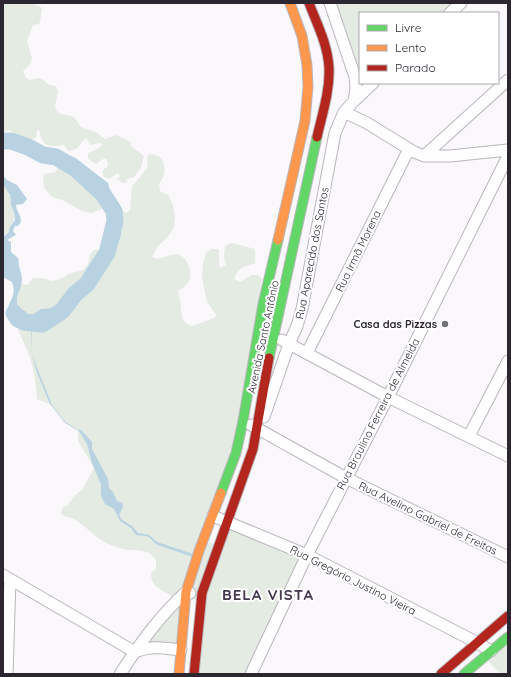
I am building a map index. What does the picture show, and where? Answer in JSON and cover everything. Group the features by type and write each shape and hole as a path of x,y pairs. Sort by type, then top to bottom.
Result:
{"street":[{"name":"Avenida Santo Antônio","path":"179,674 186,592 199,551 236,453 263,304 307,106 308,87 305,51 299,25 290,3"},
{"name":"Avenida Santo Antônio","path":"194,674 202,593 249,462 258,429 273,336 289,271 327,90 329,68 328,59 309,3"},
{"path":"330,3 355,77 356,88 354,101"},
{"path":"451,12 461,3"},
{"path":"424,156 508,80"},
{"name":"Rua Aparecido dos Santos","path":"258,429 302,309 335,132 344,112 372,84"},
{"path":"344,112 367,123 409,149 424,156 450,156 508,150"},
{"name":"Rua Irmã Morena","path":"307,353 409,149"},
{"name":"Rua Braulino Ferreira de Almeida","path":"251,674 307,555 388,397 508,156"},
{"path":"258,329 307,353 388,397 508,456"},
{"path":"470,436 508,361"},
{"name":"Rua Avelino Gabriel de Freitas","path":"243,421 346,478 508,557"},
{"name":"Rua Gregório Justino Vieira","path":"213,516 307,555 476,642 490,651"},
{"path":"6,577 135,652"},
{"path":"6,577 7,674"},
{"path":"120,674 165,614 186,592 202,593"},
{"path":"441,674 476,642 508,616"},
{"path":"464,674 508,637"},
{"path":"135,652 146,648 158,647 181,650"}],"shaded area":[{"path":"29,3 42,8 39,24 33,25 27,41 32,58 31,63 23,71 26,78 30,80 38,78 42,79 49,85 56,86 58,92 55,107 58,113 74,117 81,127 96,132 105,139 116,135 131,142 131,146 144,156 140,170 135,176 127,179 127,182 123,183 117,179 120,176 118,173 109,179 104,177 102,172 108,166 106,158 97,164 88,158 88,153 99,148 103,144 100,143 90,145 86,138 78,148 68,151 64,145 52,146 44,143 41,139 39,130 37,131 36,138 27,141 21,139 9,130 3,132 3,4"},
{"path":"333,3 458,3 448,12 359,12 359,84 369,84 358,94"},
{"path":"153,154 161,158 163,161 164,171 163,177 159,184 160,191 168,195 173,205 175,216 174,227 168,237 158,246 152,257 157,259 176,254 180,255 187,261 190,270 190,279 185,286 178,291 184,321 192,326 217,316 207,302 202,277 203,263 206,253 211,249 218,249 220,268 226,265 224,257 225,246 231,243 255,249 255,263 242,268 234,279 240,282 252,275 258,275 262,279 243,421 202,541 218,545 227,521 307,555 251,674 195,674 200,600 185,599 181,650 135,652 178,599 164,592 153,583 151,573 156,569 156,560 153,556 144,551 125,550 106,543 76,520 66,517 61,513 63,507 68,505 74,496 82,490 94,468 78,441 78,429 65,423 52,405 37,399 32,364 17,325 16,309 19,284 28,285 33,278 42,278 53,281 63,278 68,274 83,270 88,264 90,255 94,250 101,250 108,247 113,229 114,211 107,207 91,213 82,211 62,200 52,197 45,189 43,181 44,174 56,172 60,160 74,157 108,183 111,196 115,204 126,213 130,210 132,186 148,166 148,155"},
{"path":"3,184 9,193 11,205 14,211 14,219 12,226 3,237"},
{"path":"508,645 508,674 500,674 486,659"}],"water":[{"path":"3,135 57,153 74,157 108,183 113,200 120,208 121,235 114,255 101,275 84,292 65,317 41,323 32,323 31,349 31,323 13,318 7,312 14,291 12,282 3,277 3,237 8,233 15,220 10,195 3,184 3,175 7,180 17,185 27,199 23,204 16,205 21,222 18,226 15,226 13,231 16,235 7,240 11,242 11,252 19,259 22,279 17,300 18,308 25,311 28,315 34,314 41,309 54,308 87,284 107,253 115,221 114,211 100,203 86,190 76,169 56,157 50,157 44,163 8,148 3,145"},
{"path":"32,352 52,405 65,422 81,430 92,442 92,449 108,479 109,488 113,492 117,501 122,503 123,506 119,514 121,519 132,526 138,533 149,535 157,542 196,555 196,558 158,545 147,536 136,535 131,528 120,521 114,509 105,504 101,496 101,485 92,463 87,444 79,431 65,423 50,404 36,370"}],"waterway":[{"path":"3,141 11,141 28,147 43,155 56,157 76,169 103,194 114,211 115,221 107,253 87,284 75,294 62,311 42,324 24,322 18,319 14,313"}],"traffic: fast":[{"path":"269,358 317,137"},
{"path":"221,493 236,453 263,304 278,240"},
{"path":"464,674 508,637"}],"traffic: slow":[{"path":"278,240 305,121 308,87 307,65 302,36 290,3"},
{"path":"179,674 186,592 199,551 221,493"}],"traffic: jam":[{"path":"309,3 327,51 329,68 327,94 317,137"},
{"path":"194,674 202,593 253,449 269,358"},
{"path":"441,674 508,616"}],"place":[{"name":"Casa das Pizzas","path":"445,324"}],"district":[{"name":"BELA VISTA","path":"268,594"}]}
